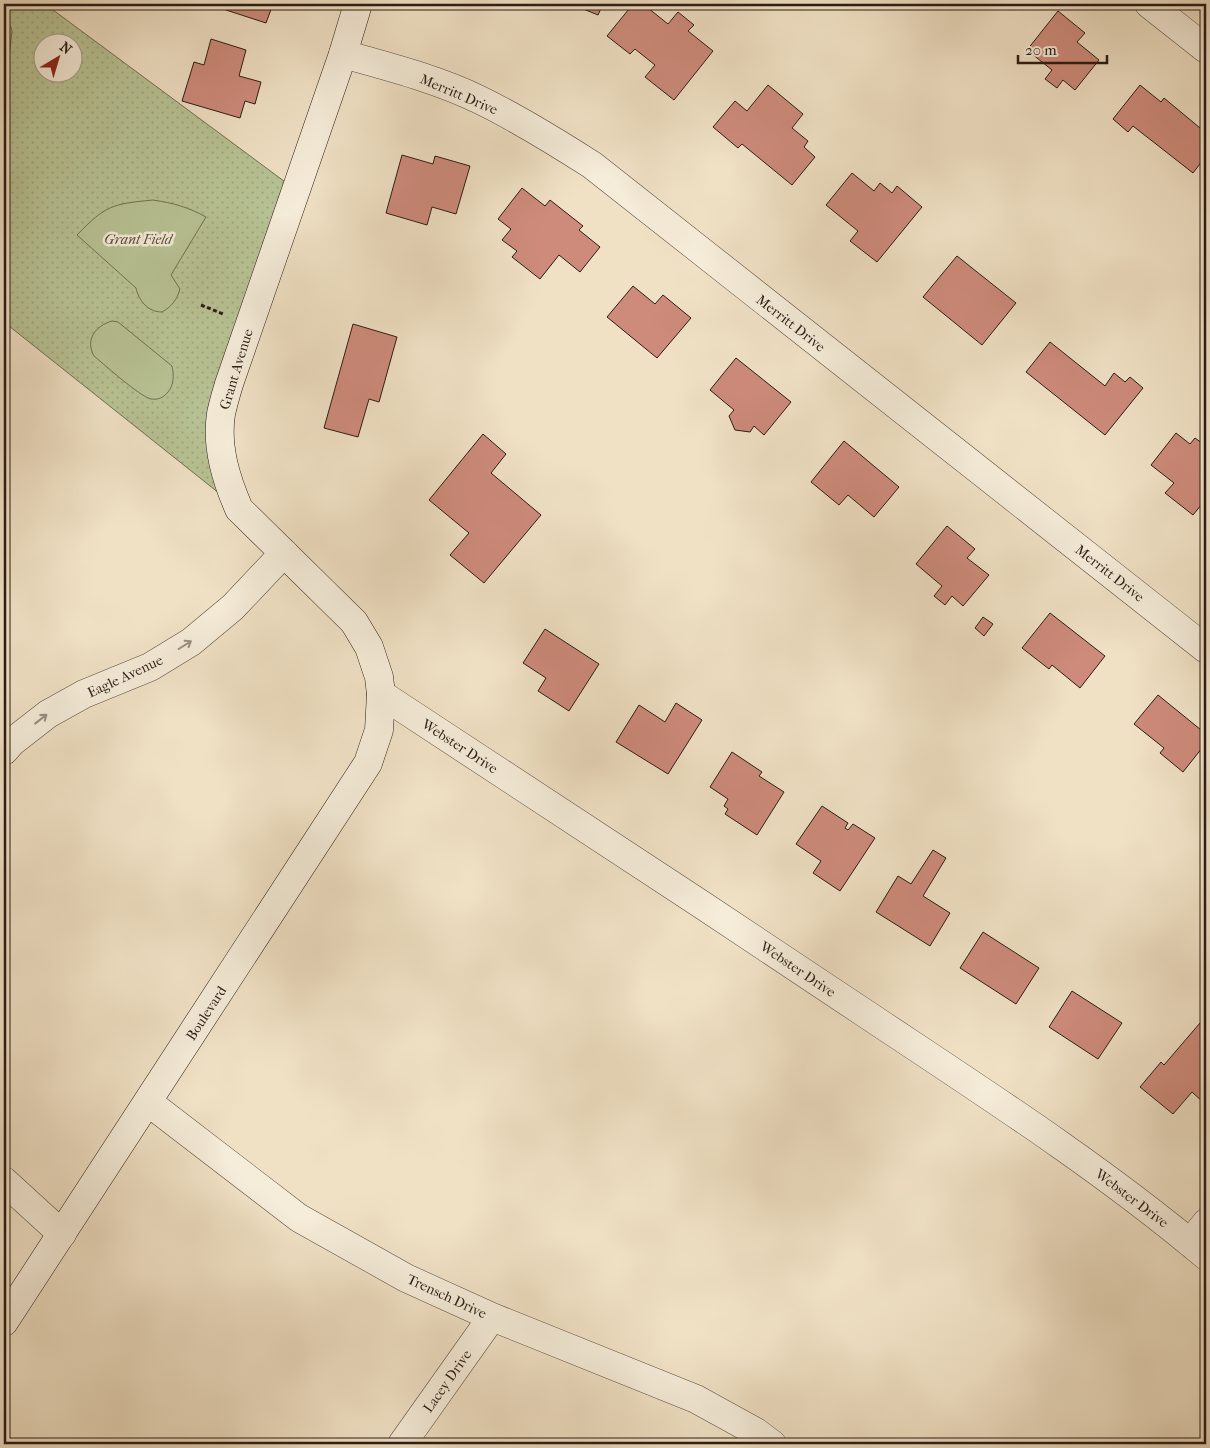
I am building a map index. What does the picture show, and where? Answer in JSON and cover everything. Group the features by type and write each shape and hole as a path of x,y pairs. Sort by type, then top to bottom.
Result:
{"street":[{"name":"Grant Avenue","path":"358,4 343,54 229,384 221,415 221,450 228,484 239,509 354,622 369,648 379,676 381,694"},
{"path":"1149,4 1206,49"},
{"name":"Merritt Drive","path":"343,54 412,73 479,100 542,133 592,165 1206,649"},
{"name":"Eagle Avenue","path":"4,751 12,742 48,714 84,694 150,667 191,642 233,607 284,553"},
{"name":"Boulevard","path":"4,1322 368,763 379,730 381,694"},
{"name":"Webster Drive","path":"381,694 629,856 1044,1133 1147,1209 1201,1241"},
{"name":"Trensch Drive","path":"148,1102 299,1218 406,1278 492,1317 696,1399 756,1432 772,1444"},
{"path":"4,1181 62,1234"},
{"name":"Lacey Drive","path":"402,1444 492,1317"}],"green space":[{"name":"Grant Field","path":"4,4 45,4 296,190 229,384 239,509 4,322"},
{"path":"4,22 11,27 12,31 9,57 4,74"},
{"path":"153,200 180,206 206,217 171,275 180,289 173,303 162,312 148,308 139,297 136,288 77,235 95,217 110,208 128,203"},
{"path":"112,321 118,322 172,366 172,383 168,392 162,397 151,399 146,397 94,356 91,350 93,334 101,326"}],"building":[{"path":"228,4 273,4 266,23 226,10"},
{"path":"571,4 603,4 598,15"},
{"path":"633,4 643,4 668,24 678,12 694,25 688,31 713,51 674,100 645,77 655,65 635,49 630,54 607,36"},
{"path":"1058,11 1085,33 1077,42 1099,60 1075,90 1063,80 1057,88 1045,79 1052,70 1027,50"},
{"path":"211,39 246,50 239,76 261,82 255,104 245,101 240,118 182,101 194,62 204,65"},
{"path":"768,85 803,114 792,128 808,141 804,147 815,157 792,185 742,144 738,148 713,127 735,101 747,111"},
{"path":"1140,85 1161,102 1164,98 1206,133 1206,156 1193,173 1133,126 1128,132 1113,119"},
{"path":"402,155 433,164 435,156 470,166 456,214 432,207 427,225 386,213"},
{"path":"852,173 874,191 880,183 892,193 897,186 922,207 877,262 850,241 858,231 826,205"},
{"path":"522,188 545,206 550,200 583,226 579,230 600,247 580,272 559,255 540,279 512,257 517,251 502,240 511,229 498,219"},
{"path":"957,256 1016,303 982,345 923,297"},
{"path":"633,286 655,304 663,295 691,318 657,358 607,317"},
{"path":"353,324 397,337 379,402 369,399 358,437 324,428"},
{"path":"1050,342 1105,386 1114,373 1125,382 1130,377 1143,388 1105,435 1026,372"},
{"path":"736,358 791,402 764,435 754,426 750,432 735,430 729,416 734,410 710,390"},
{"path":"1176,433 1190,444 1195,438 1206,446 1203,454 1206,456 1206,499 1193,515 1165,493 1174,483 1151,465"},
{"path":"483,434 506,454 491,473 541,515 484,583 450,555 469,533 429,500"},
{"path":"844,441 899,487 874,517 848,495 839,505 811,482"},
{"path":"947,526 975,549 967,558 989,575 963,606 952,596 945,605 934,596 942,586 916,564"},
{"path":"1050,613 1105,656 1080,688 1052,665 1049,669 1022,648"},
{"path":"983,617 993,624 984,636 975,628"},
{"path":"545,629 599,664 569,711 538,691 546,678 523,663"},
{"path":"1158,695 1206,734 1206,743 1183,772 1160,753 1164,748 1134,724"},
{"path":"676,703 702,720 668,774 616,742 639,705 665,722"},
{"path":"732,752 762,772 759,776 784,792 757,835 725,814 728,809 724,806 728,799 710,787"},
{"path":"822,806 848,823 845,828 848,830 853,824 875,838 840,891 813,873 821,861 796,844"},
{"path":"933,850 946,858 923,896 950,913 930,946 876,912 898,876 911,884"},
{"path":"983,932 1039,968 1016,1004 960,968"},
{"path":"1072,991 1122,1023 1098,1059 1049,1027"},
{"path":"1200,1023 1206,1028 1206,1100 1204,1103 1192,1092 1173,1114 1140,1087 1161,1062 1164,1065"}]}
